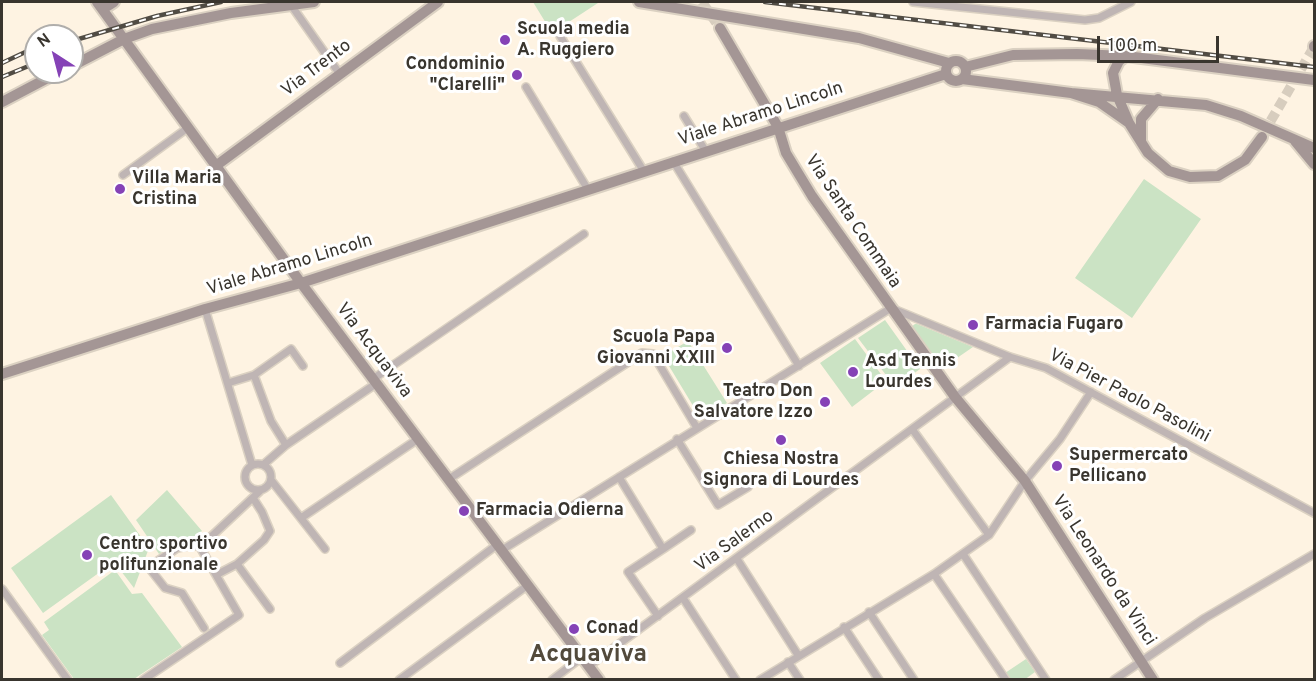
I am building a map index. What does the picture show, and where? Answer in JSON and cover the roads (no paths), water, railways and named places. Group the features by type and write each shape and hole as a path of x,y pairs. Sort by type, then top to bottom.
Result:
{"street":[{"path":"100,5 114,2"},
{"path":"84,60 124,39 152,29 314,2"},
{"name":"Via Trento","path":"217,165 438,2"},
{"path":"639,2 859,38 947,68"},
{"path":"913,2 1085,20 1099,18 1131,2"},
{"name":"Via Acquaviva","path":"100,5 301,283 599,680"},
{"path":"291,5 339,73"},
{"name":"Via Santa Commaia","path":"720,28 771,116 773,129 812,196 956,398"},
{"path":"569,30 560,36 643,170"},
{"path":"965,67 1013,55 1126,56 1314,81"},
{"path":"1126,56 1119,61 1113,73 1117,95 1129,123 1148,153 1168,171 1204,178 1218,176 1245,160 1262,137"},
{"path":"947,68 958,61 965,67 966,74 962,79"},
{"path":"947,68 952,81 962,79 1071,93 1117,95 1206,105 1241,116 1314,148"},
{"name":"Viale Abramo Lincoln","path":"2,374 205,309 301,283 773,129 947,68"},
{"path":"2,102 37,84"},
{"path":"526,87 587,188"},
{"path":"1071,93 1099,102 1129,123"},
{"path":"1141,140 1142,119 1158,99"},
{"path":"684,116 705,150"},
{"path":"123,175 189,128"},
{"path":"1293,138 1314,164"},
{"path":"673,161 799,366"},
{"path":"260,491 252,489 245,479 246,471 252,465 263,465 286,445 584,234"},
{"path":"340,663 500,547 619,477 677,439 721,416 891,308"},
{"name":"Via Pier Paolo Pasolini","path":"891,308 1010,357 1046,368 1314,513"},
{"path":"205,309 252,465"},
{"path":"228,383 254,375 291,349 303,366"},
{"path":"449,479 642,353 653,354 697,428"},
{"name":"Via Salerno","path":"552,680 586,662 658,616 1010,357"},
{"path":"254,375 271,421 286,445"},
{"path":"760,680 934,574 988,535 1025,481 1060,439 1091,392"},
{"name":"Via Leonardo da Vinci","path":"956,398 1025,481 1153,680"},
{"path":"912,429 988,535"},
{"path":"301,518 418,439"},
{"path":"677,439 718,505 748,487"},
{"path":"204,628 182,593 165,588 150,569 152,565 177,548 200,547 267,487 271,480 271,473 263,465"},
{"path":"619,477 663,549"},
{"path":"271,480 325,549"},
{"path":"216,574 237,564 264,540 270,531 253,498"},
{"path":"658,616 628,572 691,530"},
{"path":"143,680 239,615 200,547"},
{"path":"963,554 1046,680"},
{"path":"1113,680 1143,662 1205,618 1314,554"},
{"path":"737,559 798,656"},
{"path":"237,564 270,609"},
{"path":"934,574 1006,680"},
{"path":"399,680 528,585"},
{"path":"2,589 68,680"},
{"path":"683,598 736,680"},
{"path":"869,612 914,680"},
{"path":"844,627 879,680"},
{"path":"788,662 800,680"}],"tunnel":[{"path":"702,2 720,28"},
{"path":"1263,134 1314,47"}],"railway":[{"path":"84,37 157,16 221,2"},
{"path":"765,2 1314,67"},
{"path":"2,63 24,53"},
{"path":"2,77 24,68"}],"place":[{"name":"Scuola media A. Ruggiero","path":"505,40"},
{"name":"Condominio \"Clarelli\"","path":"517,75"},
{"name":"Villa Maria Cristina","path":"120,189"},
{"name":"Farmacia Fugaro","path":"973,325"},
{"name":"Scuola Papa Giovanni XXIII","path":"727,348"},
{"name":"Asd Tennis Lourdes","path":"853,372"},
{"name":"Teatro Don Salvatore Izzo","path":"825,402"},
{"name":"Chiesa Nostra Signora di Lourdes","path":"781,440"},
{"name":"Supermercato Pellicano","path":"1057,466"},
{"name":"Farmacia Odierna","path":"464,511"},
{"name":"Centro sportivo polifunzionale","path":"87,555"},
{"name":"Conad","path":"574,629"}],"district":[{"name":"Acquaviva","path":"588,656"}]}
